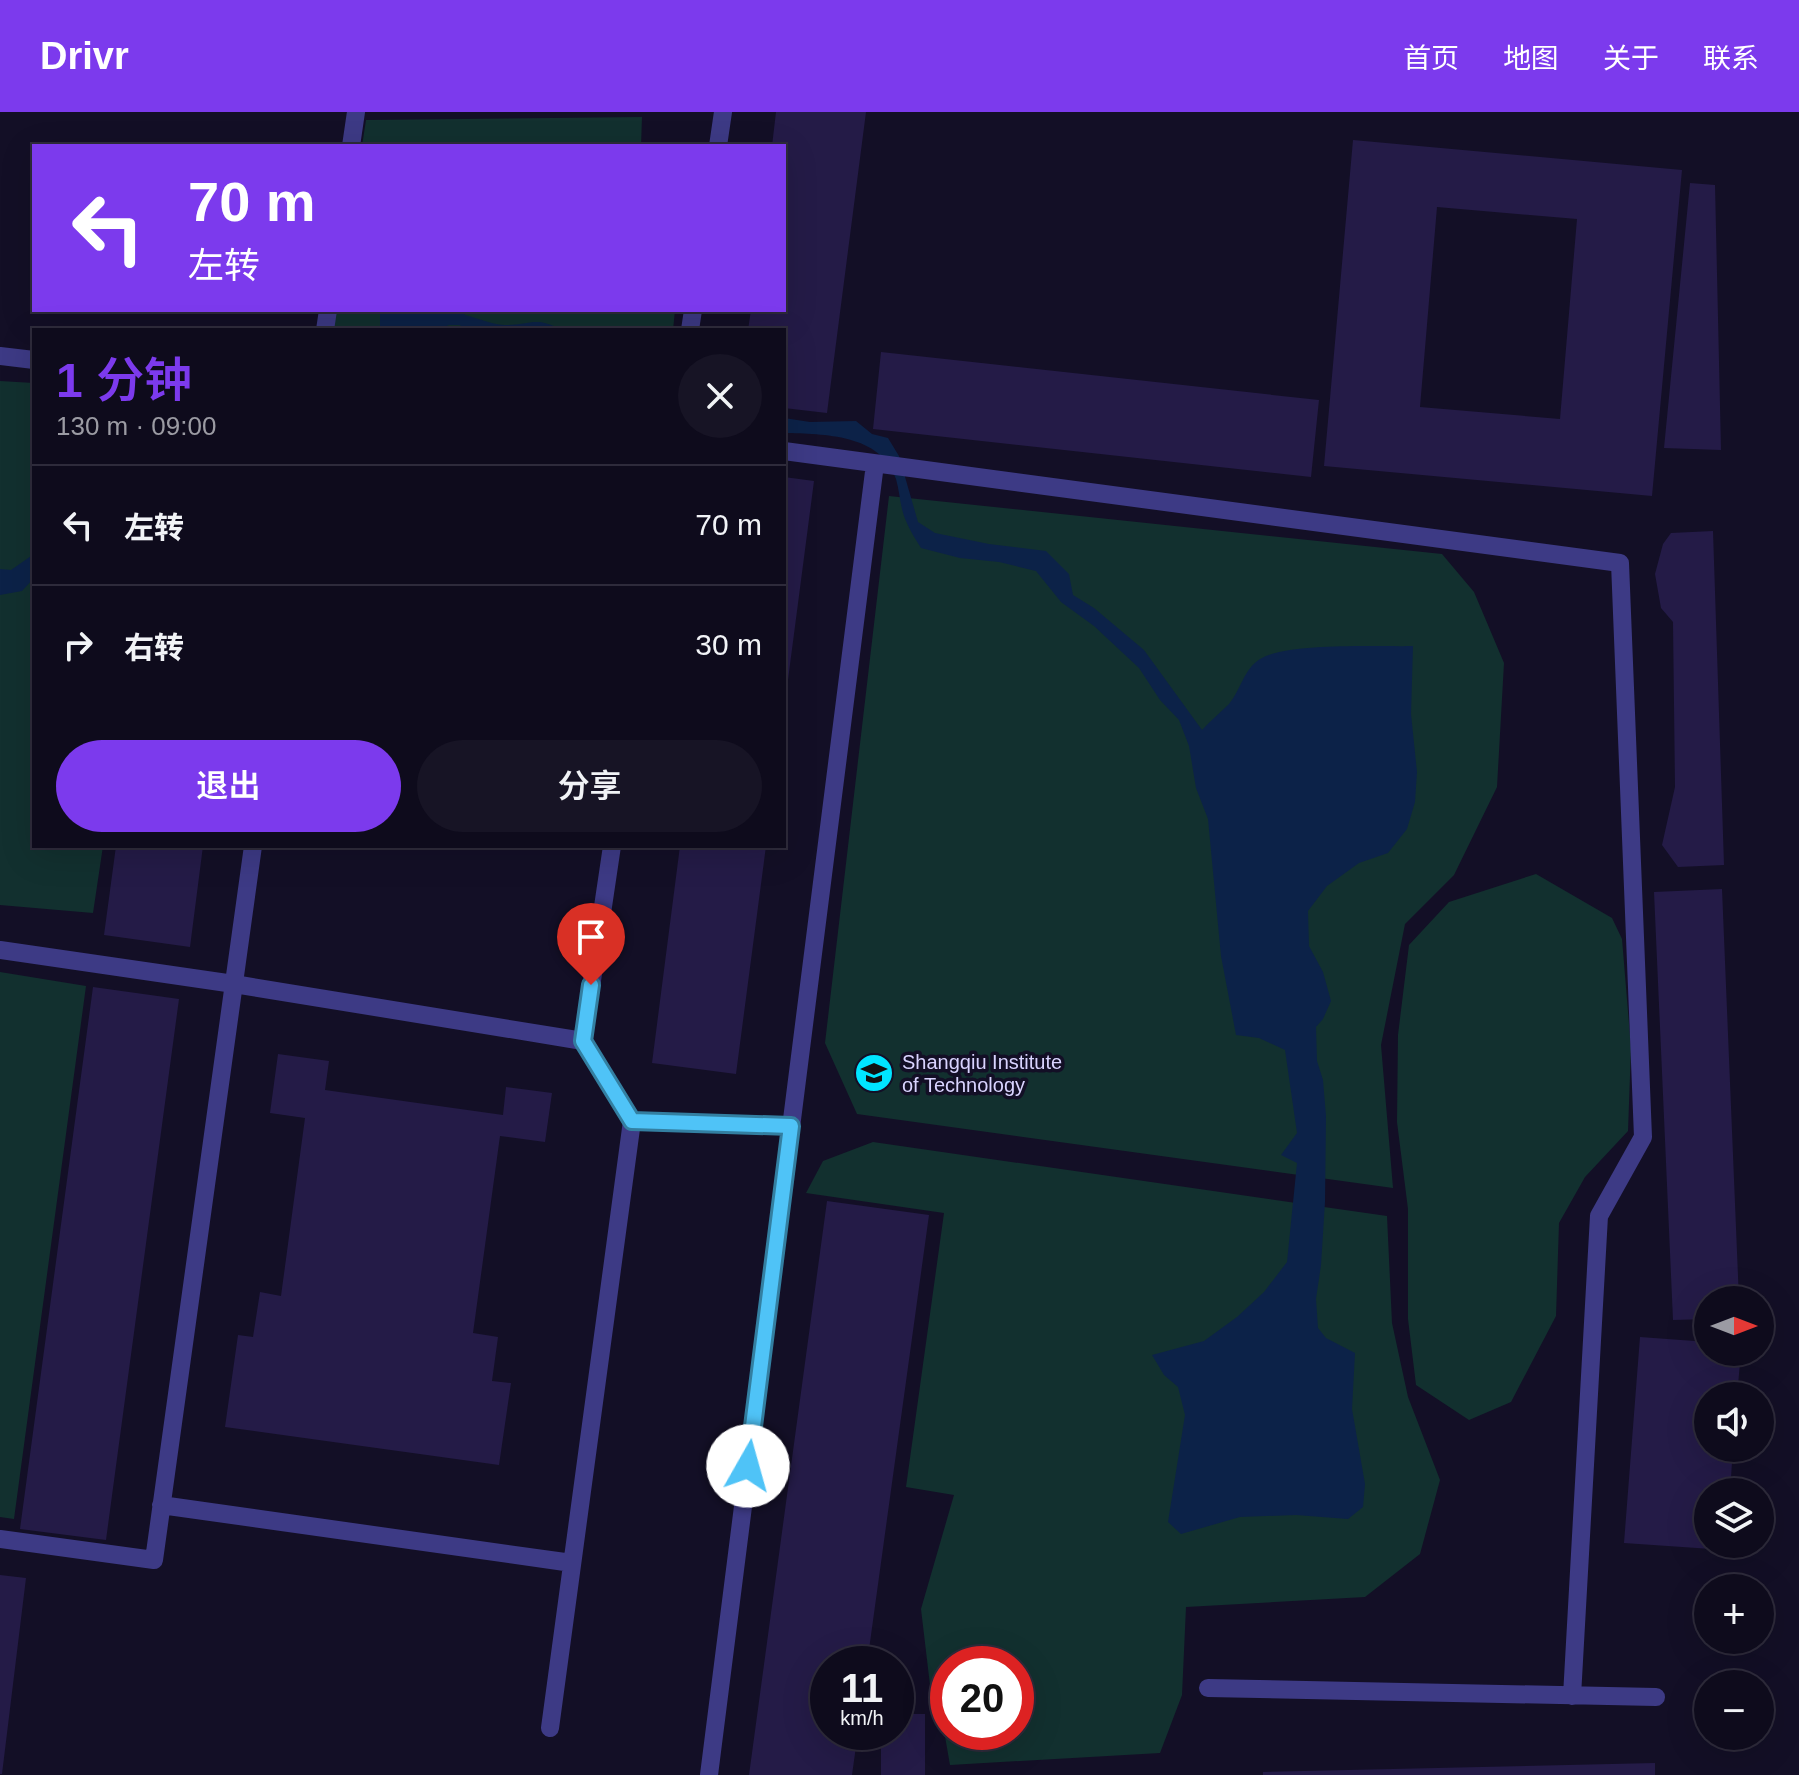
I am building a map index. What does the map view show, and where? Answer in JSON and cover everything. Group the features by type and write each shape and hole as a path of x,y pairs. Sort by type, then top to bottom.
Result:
{"lane":[{"path":"351,144 356,112"},
{"path":"718,144 723,112"},
{"path":"0,356 32,360"},
{"path":"786,451 1620,563 1643,1137 1599,1216 1572,1696"},
{"path":"709,1775 875,464"},
{"path":"0,1539 154,1560 253,848"},
{"path":"550,1728 632,1121 583,1041 612,848"},
{"path":"0,950 234,984 583,1041"},
{"path":"632,1121 791,1126"},
{"path":"161,1505 572,1563"},
{"path":"1208,1688 1656,1697"}],"green space":[{"path":"642,117 641,144 362,144 366,120"},
{"path":"336,312 675,312 673,328 333,328"},
{"path":"0,381 32,383 32,848 103,848 93,913 0,905"},
{"path":"889,496 1442,554 1474,592 1504,663 1497,787 1454,875 1405,924 1381,1045 1393,1188 857,1114 825,1043"},
{"path":"1536,874 1612,918 1622,939 1631,1048 1628,1131 1585,1177 1559,1223 1556,1316 1511,1402 1469,1420 1416,1385 1408,1319 1408,1209 1397,1122 1398,1035 1409,945 1449,902"},
{"path":"0,972 86,986 14,1519 0,1517"},
{"path":"873,1142 1387,1216 1392,1323 1408,1397 1440,1480 1420,1554 1365,1597 1186,1607 1182,1695 1160,1753 950,1765 947,1750 1034,1750 1034,1646 930,1646 930,1685 921,1609 954,1495 906,1487 944,1213 806,1193 823,1161"}],"water":[{"path":"380,312 463,312 504,325 538,322 556,328 462,328 460,325 449,325 441,328 380,328"},
{"path":"786,418 810,422 856,421 872,434 888,438 899,456 918,522 935,533 1046,551 1069,574 1073,595 1094,608 1144,650 1202,730 1229,704 1246,674 1260,659 1311,648 1413,646 1411,714 1417,772 1415,802 1407,829 1388,853 1359,863 1327,886 1308,911 1309,946 1323,972 1331,1001 1316,1027 1317,1061 1323,1080 1326,1116 1325,1202 1316,1299 1318,1328 1326,1338 1355,1353 1352,1409 1365,1484 1363,1507 1348,1519 1296,1515 1240,1517 1181,1534 1168,1522 1185,1415 1178,1387 1164,1375 1152,1355 1204,1341 1264,1292 1287,1262 1297,1163 1281,1155 1297,1133 1285,1050 1259,1038 1236,1035 1221,956 1208,819 1196,788 1189,746 1179,720 1160,700 1139,668 1094,626 1061,602 1036,571 921,548 904,516 896,479 889,464 865,445 816,434 786,433"},
{"path":"32,555 32,580 22,591 0,595 0,569 11,570"}],"building":[{"path":"776,112 866,112 827,413 786,408 786,328 748,328 751,312 786,312 786,144 772,144"},
{"path":"1353,140 1682,170 1652,496 1324,466","holes":["1437,207 1577,219 1560,419 1420,407"]},
{"path":"1690,183 1715,185 1721,450 1664,448"},
{"path":"881,352 1319,400 1311,477 873,429"},
{"path":"786,477 814,481 786,695"},
{"path":"1713,531 1724,865 1678,867 1662,845 1675,787 1673,622 1661,608 1655,574 1663,544 1671,533"},
{"path":"116,848 203,848 190,947 104,935"},
{"path":"680,848 766,848 736,1074 652,1063"},
{"path":"1722,889 1738,1286 1694,1286 1694,1319 1673,1320 1654,892"},
{"path":"93,987 179,999 106,1540 20,1529"},
{"path":"278,1054 329,1061 325,1090 503,1115 506,1087 552,1093 545,1142 500,1136 473,1333 498,1337 492,1381 511,1383 499,1465 225,1427 238,1335 253,1337 260,1292 281,1296 305,1118 270,1113"},
{"path":"827,1201 929,1215 869,1646 810,1646 810,1750 855,1750 852,1775 749,1775"},
{"path":"1640,1337 1694,1341 1694,1366 1740,1366 1738,1382 1694,1382 1694,1462 1732,1462 1731,1478 1694,1478 1694,1548 1624,1543"},
{"path":"0,1575 26,1578 2,1774 0,1774"},
{"path":"914,1714 925,1714 925,1775 881,1775 881,1750 914,1750"},
{"path":"1655,1763 1655,1775 1263,1775 1263,1772"}],"place":[{"name":"Shangqiu Institute of Technology","path":"874,1073"}],"route":[{"path":"591,985 583,1041 632,1121 791,1126 748,1466"}]}
